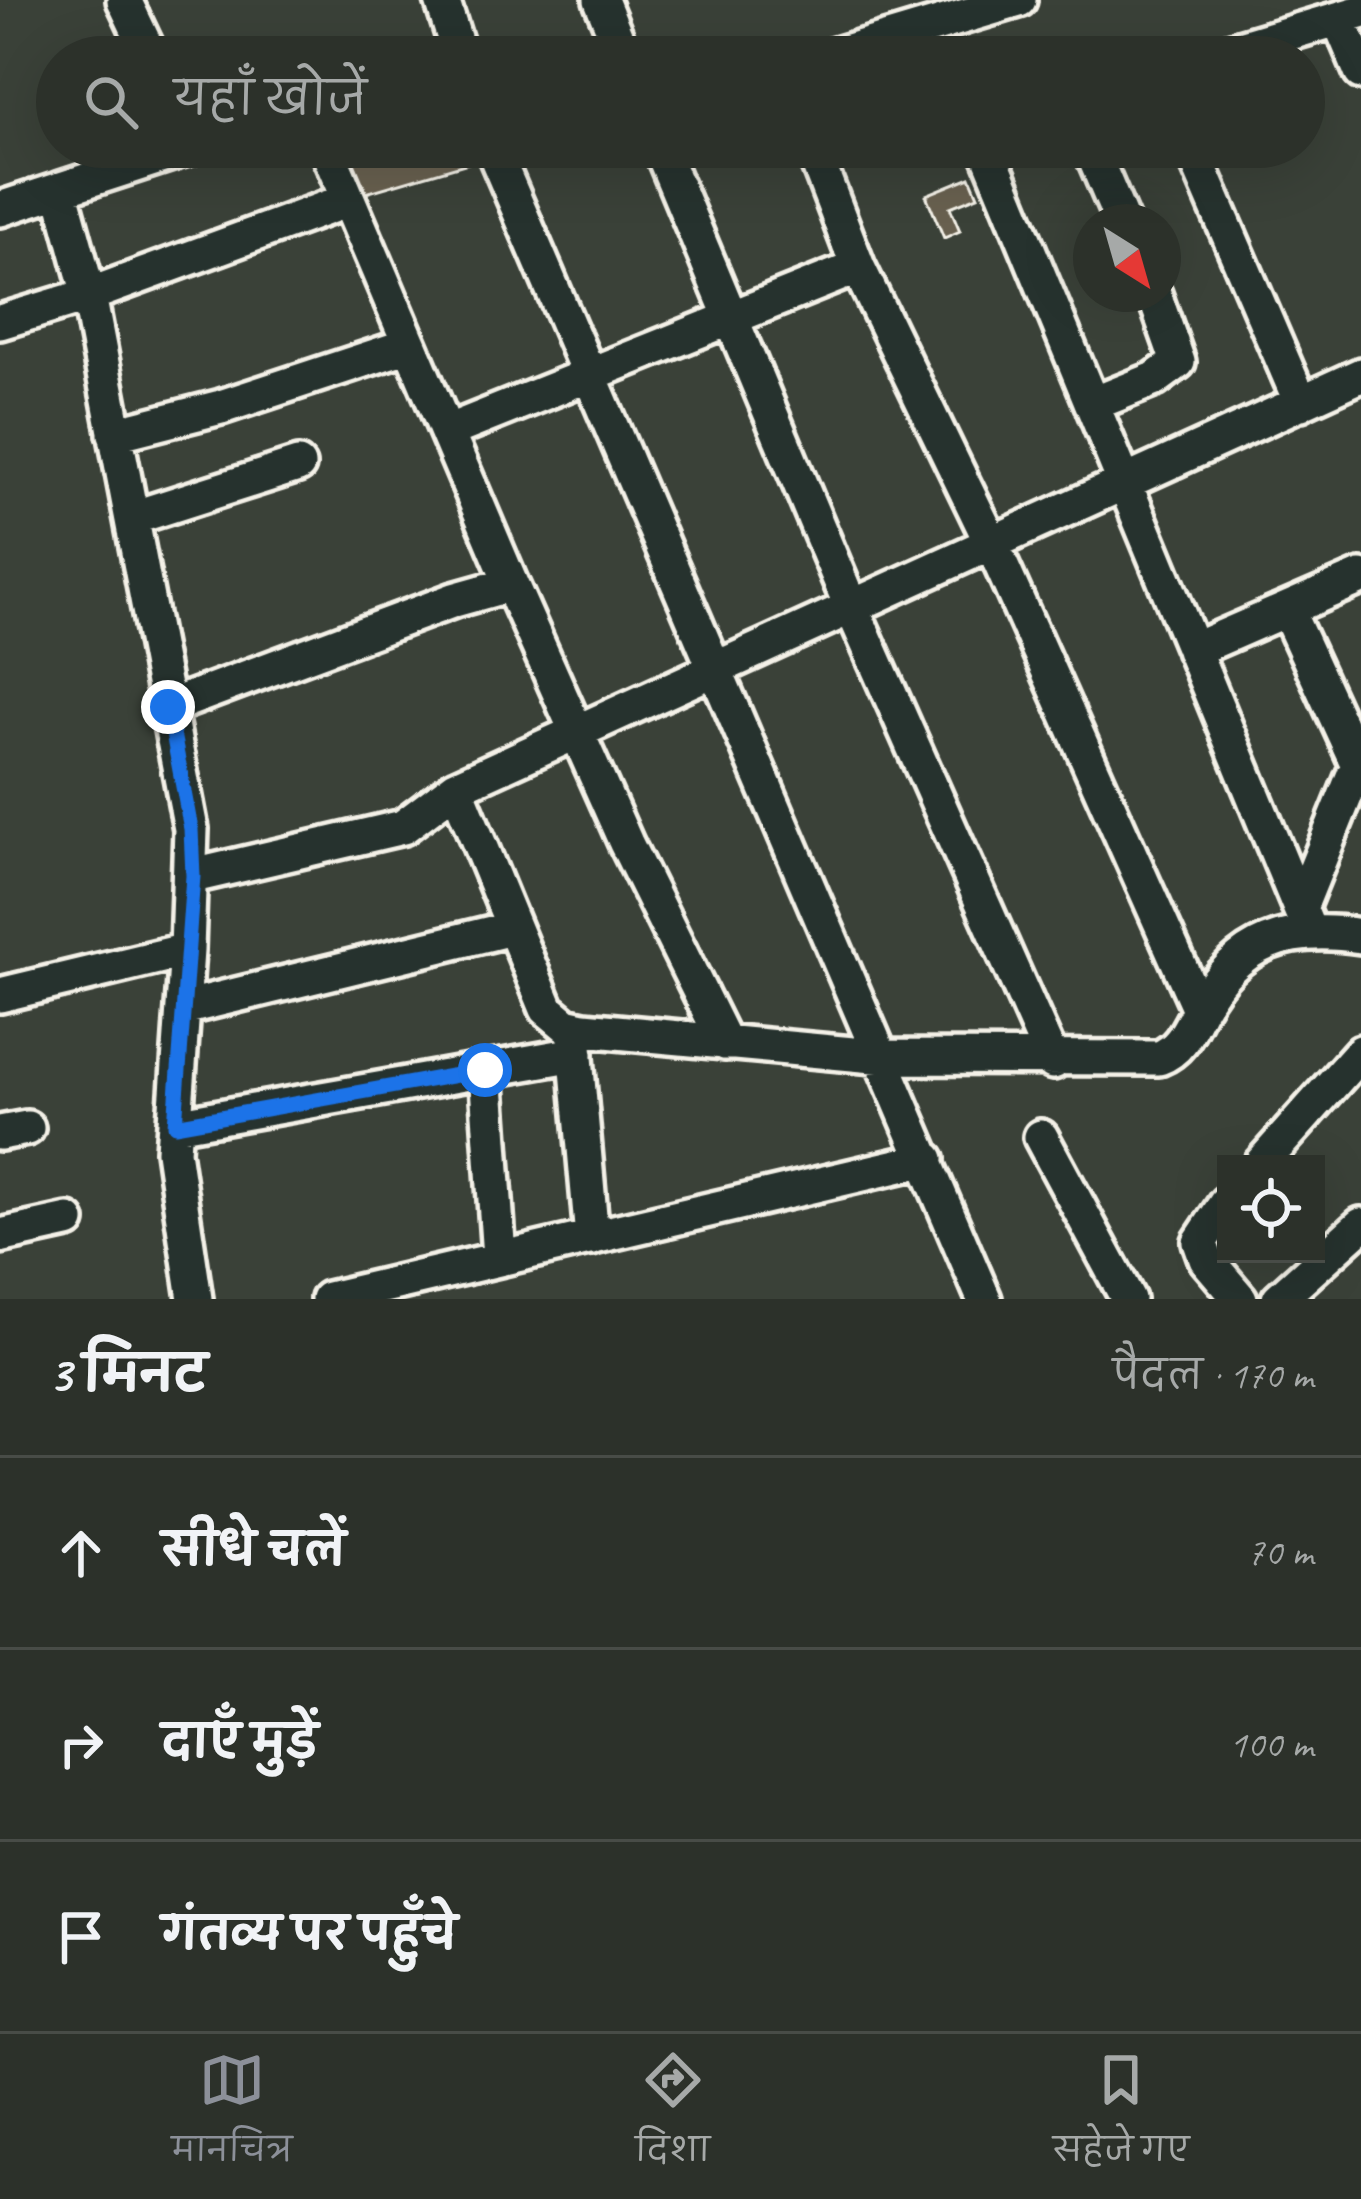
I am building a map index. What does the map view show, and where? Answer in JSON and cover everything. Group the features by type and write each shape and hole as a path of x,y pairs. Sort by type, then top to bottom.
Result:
{"street":[{"path":"124,0 141,36"},
{"path":"442,0 453,36"},
{"path":"601,0 616,36"},
{"path":"955,36 1019,0"},
{"path":"1281,36 1350,16 1361,72"},
{"path":"0,209 125,168"},
{"path":"335,168 574,732 725,1043"},
{"path":"512,168 587,377 885,1057 983,1299"},
{"path":"669,168 850,604 1053,1062"},
{"path":"820,168 858,267 991,542 1199,1010"},
{"path":"995,168 1304,918 1361,936"},
{"path":"1099,168 1114,204"},
{"path":"1200,168 1301,403"},
{"path":"60,189 89,295 191,829 193,876 173,1151 195,1299"},
{"path":"0,322 89,295 348,200"},
{"path":"449,431 858,267"},
{"path":"1093,404 1155,379 1178,362 1160,312"},
{"path":"115,434 221,407 410,344"},
{"path":"193,876 404,826 456,787 1361,375"},
{"path":"132,518 298,465"},
{"path":"1193,650 1361,577"},
{"path":"168,707 454,600 511,584"},
{"path":"175,1125 485,1070 575,1040 725,1043 885,1057 1053,1062 1159,1058 1181,1042 1232,964 1304,918 1358,773 1287,610"},
{"path":"456,787 547,1009 575,1040 592,1238"},
{"path":"182,1007 512,928"},
{"path":"1,992 187,950"},
{"path":"1269,1155 1361,1052"},
{"path":"485,1070 499,1257"},
{"path":"1041,1137 1128,1299"},
{"path":"328,1299 927,1159"},
{"path":"1217,1216 1200,1242 1206,1259 1240,1299"},
{"path":"0,1236 68,1221"},
{"path":"1279,1299 1361,1226"}],"building":[{"path":"348,168 451,168 356,196"},
{"path":"970,177 978,196 950,207 960,231 944,238 926,195"}],"route":[{"path":"168,707 191,829 193,876 175,1125 485,1070"}]}
